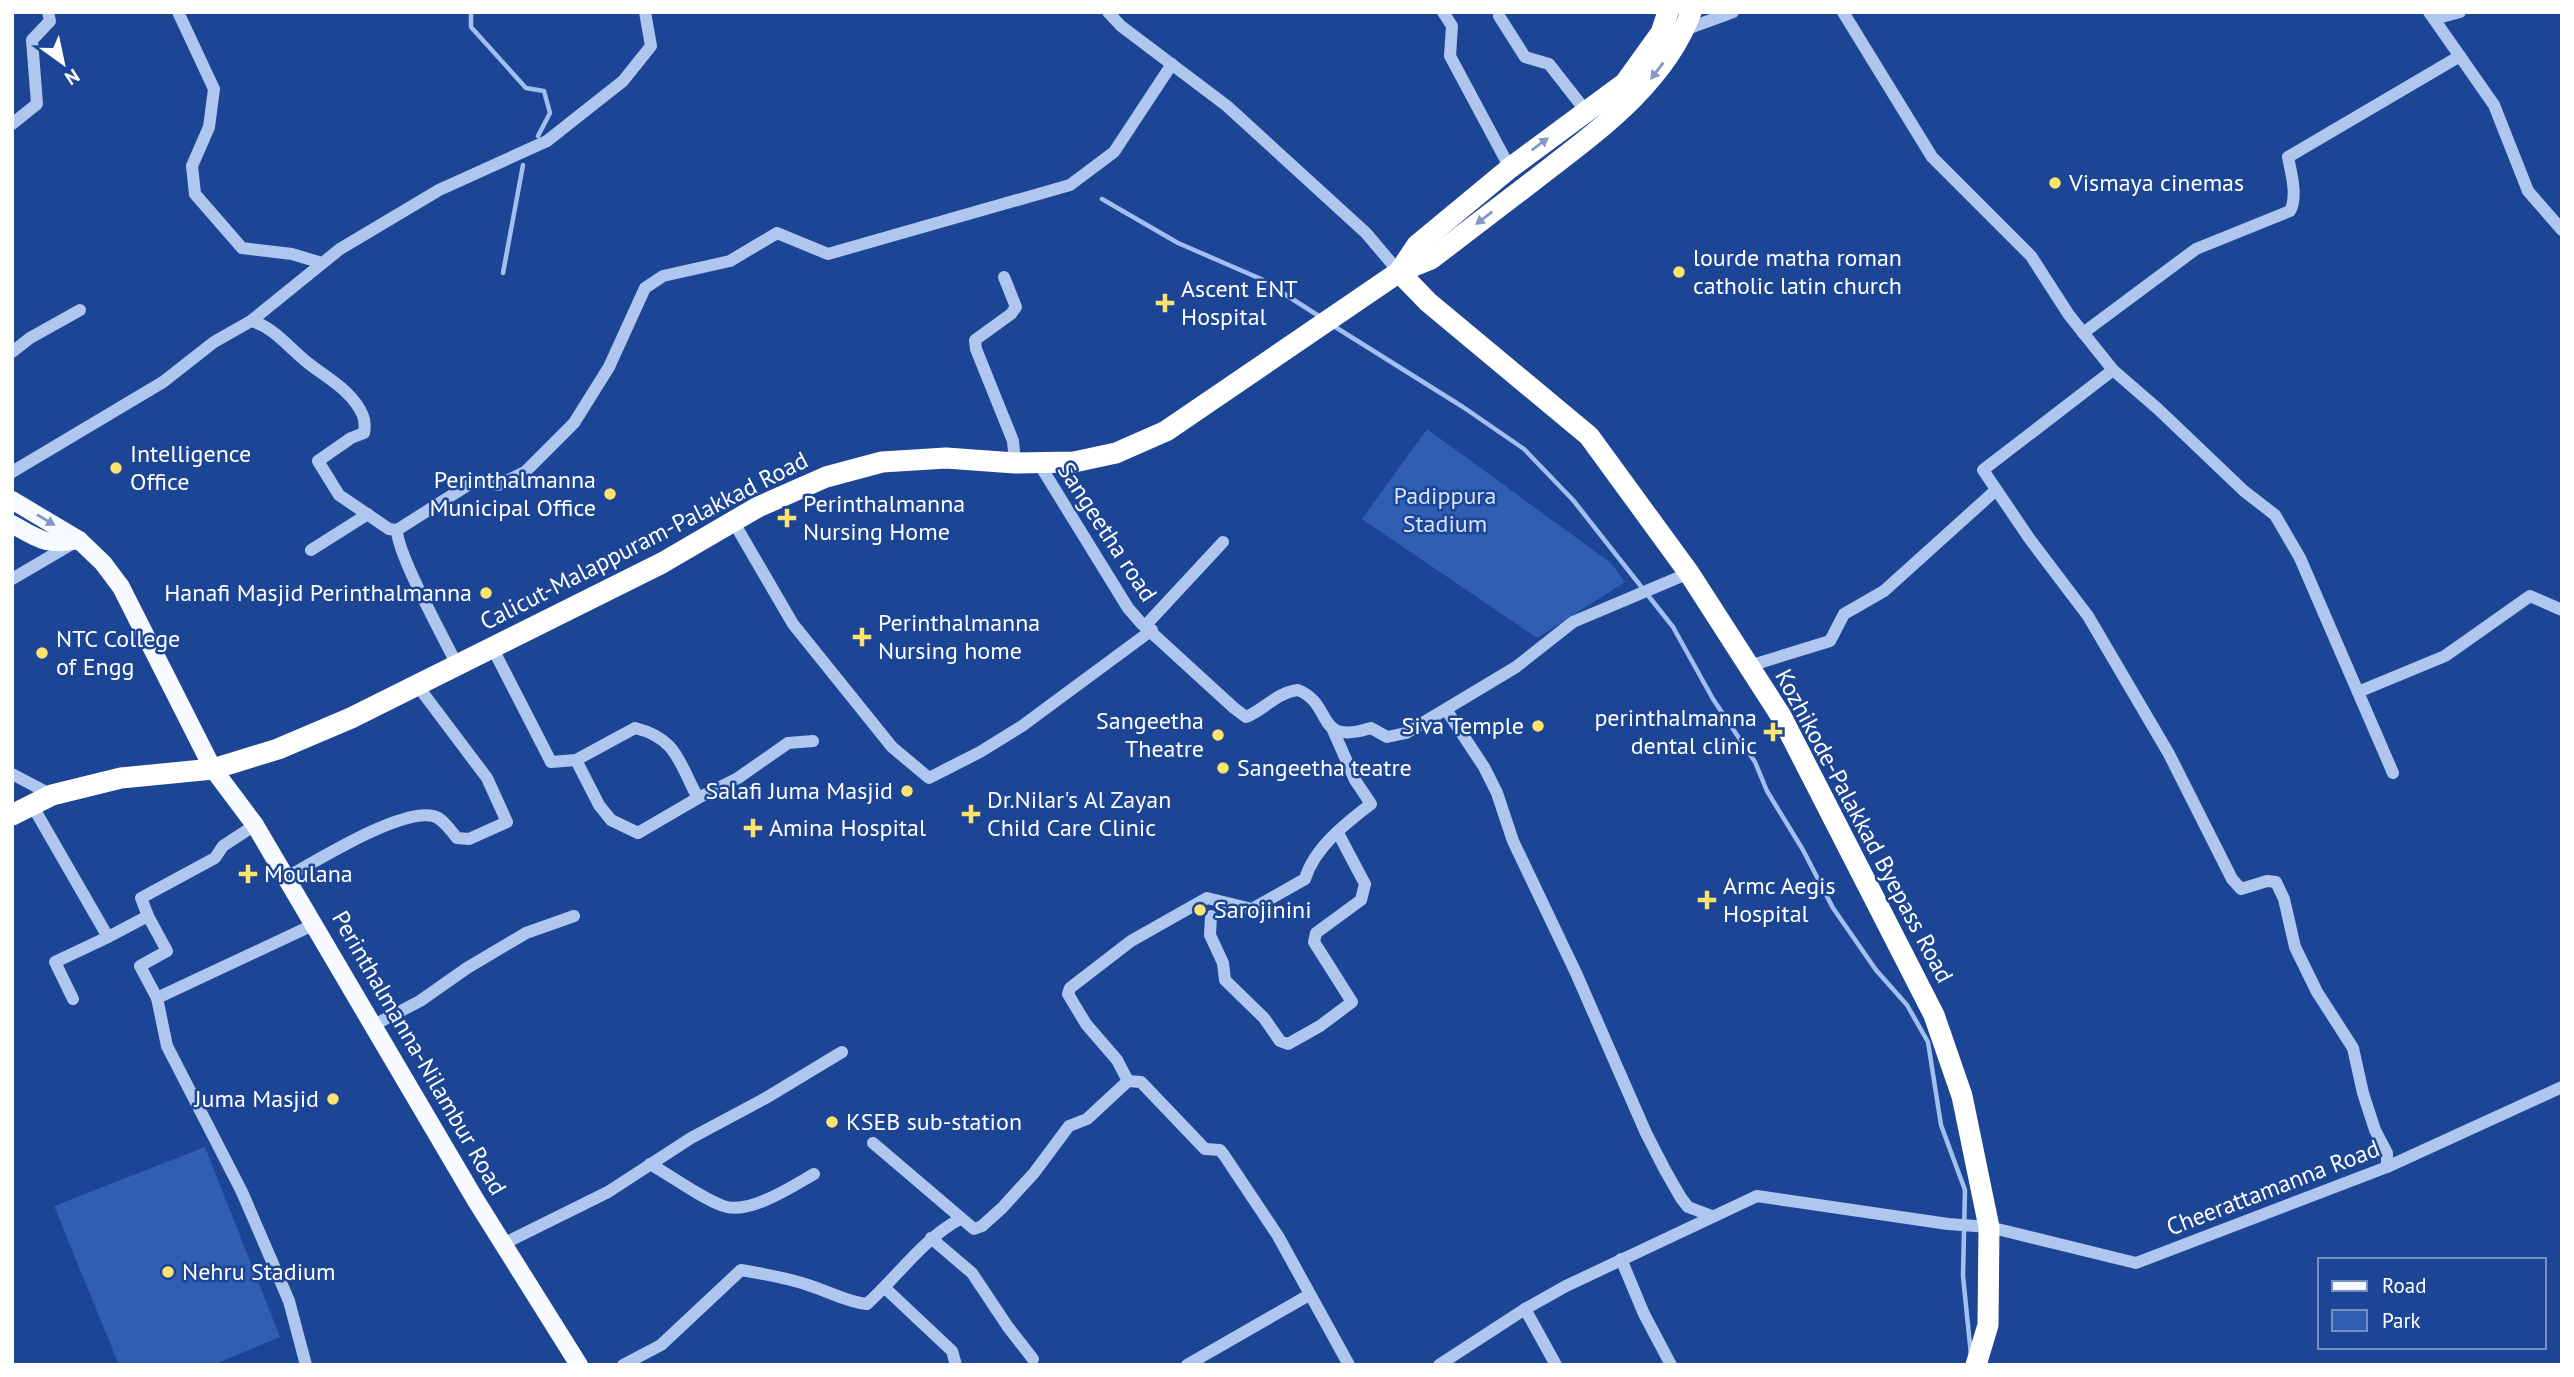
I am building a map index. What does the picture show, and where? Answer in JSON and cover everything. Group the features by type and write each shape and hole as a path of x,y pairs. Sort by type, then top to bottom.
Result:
{"highway":[{"name":"Calicut-Malappuram-Palakkad Road","path":"12,815 52,795 121,778 213,769 278,749 492,648 662,563 758,507 826,477 881,462 946,458 1015,463 1074,462 1116,453 1166,431 1399,272 1417,246 1510,167 1585,110 1628,90 1661,33 1668,12"},
{"path":"1399,272 1431,259 1598,131 1628,90 1654,76 1688,21"},
{"name":"Kozhikode-Palakkad Byepass Road","path":"1399,272 1428,302 1588,436 1689,573 1781,716 1934,1014 1962,1096 1980,1226 1988,1325 1980,1361"}],"main road":[{"name":"Perinthalmanna-Nilambur Road","path":"12,500 79,540 103,563 121,587 213,769 256,825 372,1026 579,1365"},
{"path":"12,524 52,544 79,540"}],"street":[{"path":"12,124 37,104 32,40 50,21 48,12"},
{"path":"178,12 214,89 209,127 192,166 195,194 242,248 292,254 322,263"},
{"path":"12,472 163,382 214,342 251,321 340,249 439,190 548,141 623,81 651,46 645,12"},
{"path":"1108,12 1121,26 1227,106 1366,233 1399,272"},
{"path":"1443,12 1452,26 1450,56 1510,167"},
{"path":"1688,21 1733,12"},
{"path":"1843,12 1933,157 2031,256 2083,333 2113,370 2244,491 2275,515 2300,558 2393,773"},
{"path":"2460,12 2432,16 2494,105 2528,191 2562,230"},
{"path":"1499,16 1525,57 1549,64 1585,110"},
{"path":"2083,333 2196,249 2290,211 2293,207 2292,179 2288,157 2460,56"},
{"path":"251,321 271,330 310,365 325,374 351,398 363,415 365,433 351,438 318,461 340,495 389,528 397,530 476,480 498,485 525,471 574,423 609,367 645,288 663,276 730,261 777,233 828,254 1070,185 1114,152 1171,64"},
{"path":"1004,277 1016,307 1011,314 975,340 976,349 1013,442 1015,463"},
{"path":"12,352 30,338 80,310"},
{"path":"2113,370 1983,470 2029,538 2088,616 2169,754 2232,879 2241,889 2267,881 2276,882 2284,899 2295,947 2317,992 2353,1048 2362,1093 2375,1130 2387,1153 2387,1167"},
{"name":"Sangeetha road","path":"1038,462 1128,608 1246,717 1256,713 1273,699 1298,690 1312,699 1333,730 1355,780 1371,804 1338,833 1309,865 1305,879 1288,890 1252,909 1208,898 1131,942 1070,988 1068,994 1086,1024 1116,1060 1128,1081"},
{"path":"1749,666 1830,641 1844,614 1884,591 1996,490"},
{"path":"311,550 368,514"},
{"path":"733,521 793,624 892,747 929,778 1022,726 1148,628 1223,542"},
{"path":"397,530 397,537 410,568 457,665"},
{"path":"12,579 79,540"},
{"path":"1333,730 1352,734 1371,728 1387,737 1395,737 1447,711 1516,667 1573,622 1689,573"},
{"path":"2358,692 2445,656 2530,596 2562,610"},
{"path":"492,648 551,762 576,760 635,728 651,732 668,742 698,798"},
{"path":"287,877 352,841 410,816 430,815 440,818 457,838 469,839 507,822 487,778 417,685"},
{"path":"1447,711 1497,793 1513,841 1665,1170 1688,1207 1712,1216"},
{"path":"576,760 598,805 611,820 638,833 738,778 788,743 813,741"},
{"path":"12,774 52,795"},
{"path":"32,805 108,937"},
{"path":"256,825 223,846 215,858 141,898 167,951 140,966 157,998 167,1046 242,1192 289,1301 306,1365"},
{"path":"1211,916 1210,935 1223,963 1225,980 1264,1018 1280,1041 1288,1044 1320,1026 1352,1002 1314,942 1316,933 1361,900 1365,884 1338,833"},
{"path":"73,999 55,962 148,916"},
{"path":"372,1026 420,1001 467,968 526,933 574,916"},
{"path":"157,998 315,925"},
{"path":"503,1244 608,1192 691,1138 776,1093 842,1052"},
{"path":"873,1143 974,1229 982,1226 1002,1208 1034,1173 1069,1126 1087,1119 1128,1081 1141,1082 1205,1149 1220,1150 1224,1155 1278,1236 1349,1365"},
{"name":"Cheerattamanna Road","path":"1438,1365 1525,1309 1621,1259 1757,1196 1980,1226 2136,1264 2387,1167 2562,1087"},
{"path":"650,1164 711,1201 738,1208 775,1196 814,1174"},
{"path":"623,1365 661,1345 741,1270 811,1286 855,1303 867,1304 944,1227 960,1219"},
{"path":"932,1238 972,1273 1033,1359"},
{"path":"1621,1259 1644,1314 1671,1365"},
{"path":"885,1288 952,1351 956,1365"},
{"path":"1187,1365 1309,1295"},
{"path":"1525,1309 1556,1365"}],"green space":[{"name":"Padippura Stadium","path":"1427,429 1611,563 1625,582 1537,638 1362,519"},
{"name":"Nehru Stadium","path":"205,1147 280,1337 213,1365 119,1365 54,1206"}],"waterway":[{"path":"471,12 471,27 526,88 544,91 550,113 538,136"},
{"path":"503,273 523,165"},
{"path":"1102,199 1178,243 1261,279 1322,318"},
{"path":"1332,325 1463,407 1524,449 1573,500 1673,627 1713,699 1755,762 1767,791 1803,850 1833,908 1876,970 1907,1005 1928,1042 1941,1125 1965,1190 1963,1276 1971,1355"}],"place":[{"name":"Vismaya cinemas","path":"2055,183"},
{"name":"lourde matha roman catholic latin church","path":"1679,272"},
{"name":"Ascent ENT Hospital","path":"1165,303"},
{"name":"Intelligence Office","path":"116,468"},
{"name":"Perinthalmanna Municipal Office","path":"610,494"},
{"name":"Perinthalmanna Nursing Home","path":"787,518"},
{"name":"Hanafi Masjid Perinthalmanna","path":"486,593"},
{"name":"Perinthalmanna Nursing home","path":"862,637"},
{"name":"NTC College of Engg","path":"42,653"},
{"name":"Siva Temple","path":"1538,726"},
{"name":"perinthalmanna dental clinic","path":"1773,732"},
{"name":"Sangeetha Theatre","path":"1218,735"},
{"name":"Sangeetha teatre","path":"1223,768"},
{"name":"Salafi Juma Masjid","path":"907,791"},
{"name":"Dr.Nilar's Al Zayan Child Care Clinic","path":"971,814"},
{"name":"Amina Hospital","path":"753,828"},
{"name":"Moulana","path":"248,874"},
{"name":"Armc Aegis Hospital","path":"1707,900"},
{"name":"Sarojinini","path":"1200,910"},
{"name":"Juma Masjid","path":"333,1099"},
{"name":"KSEB sub-station","path":"832,1122"},
{"name":"Nehru Stadium","path":"168,1272"}]}
